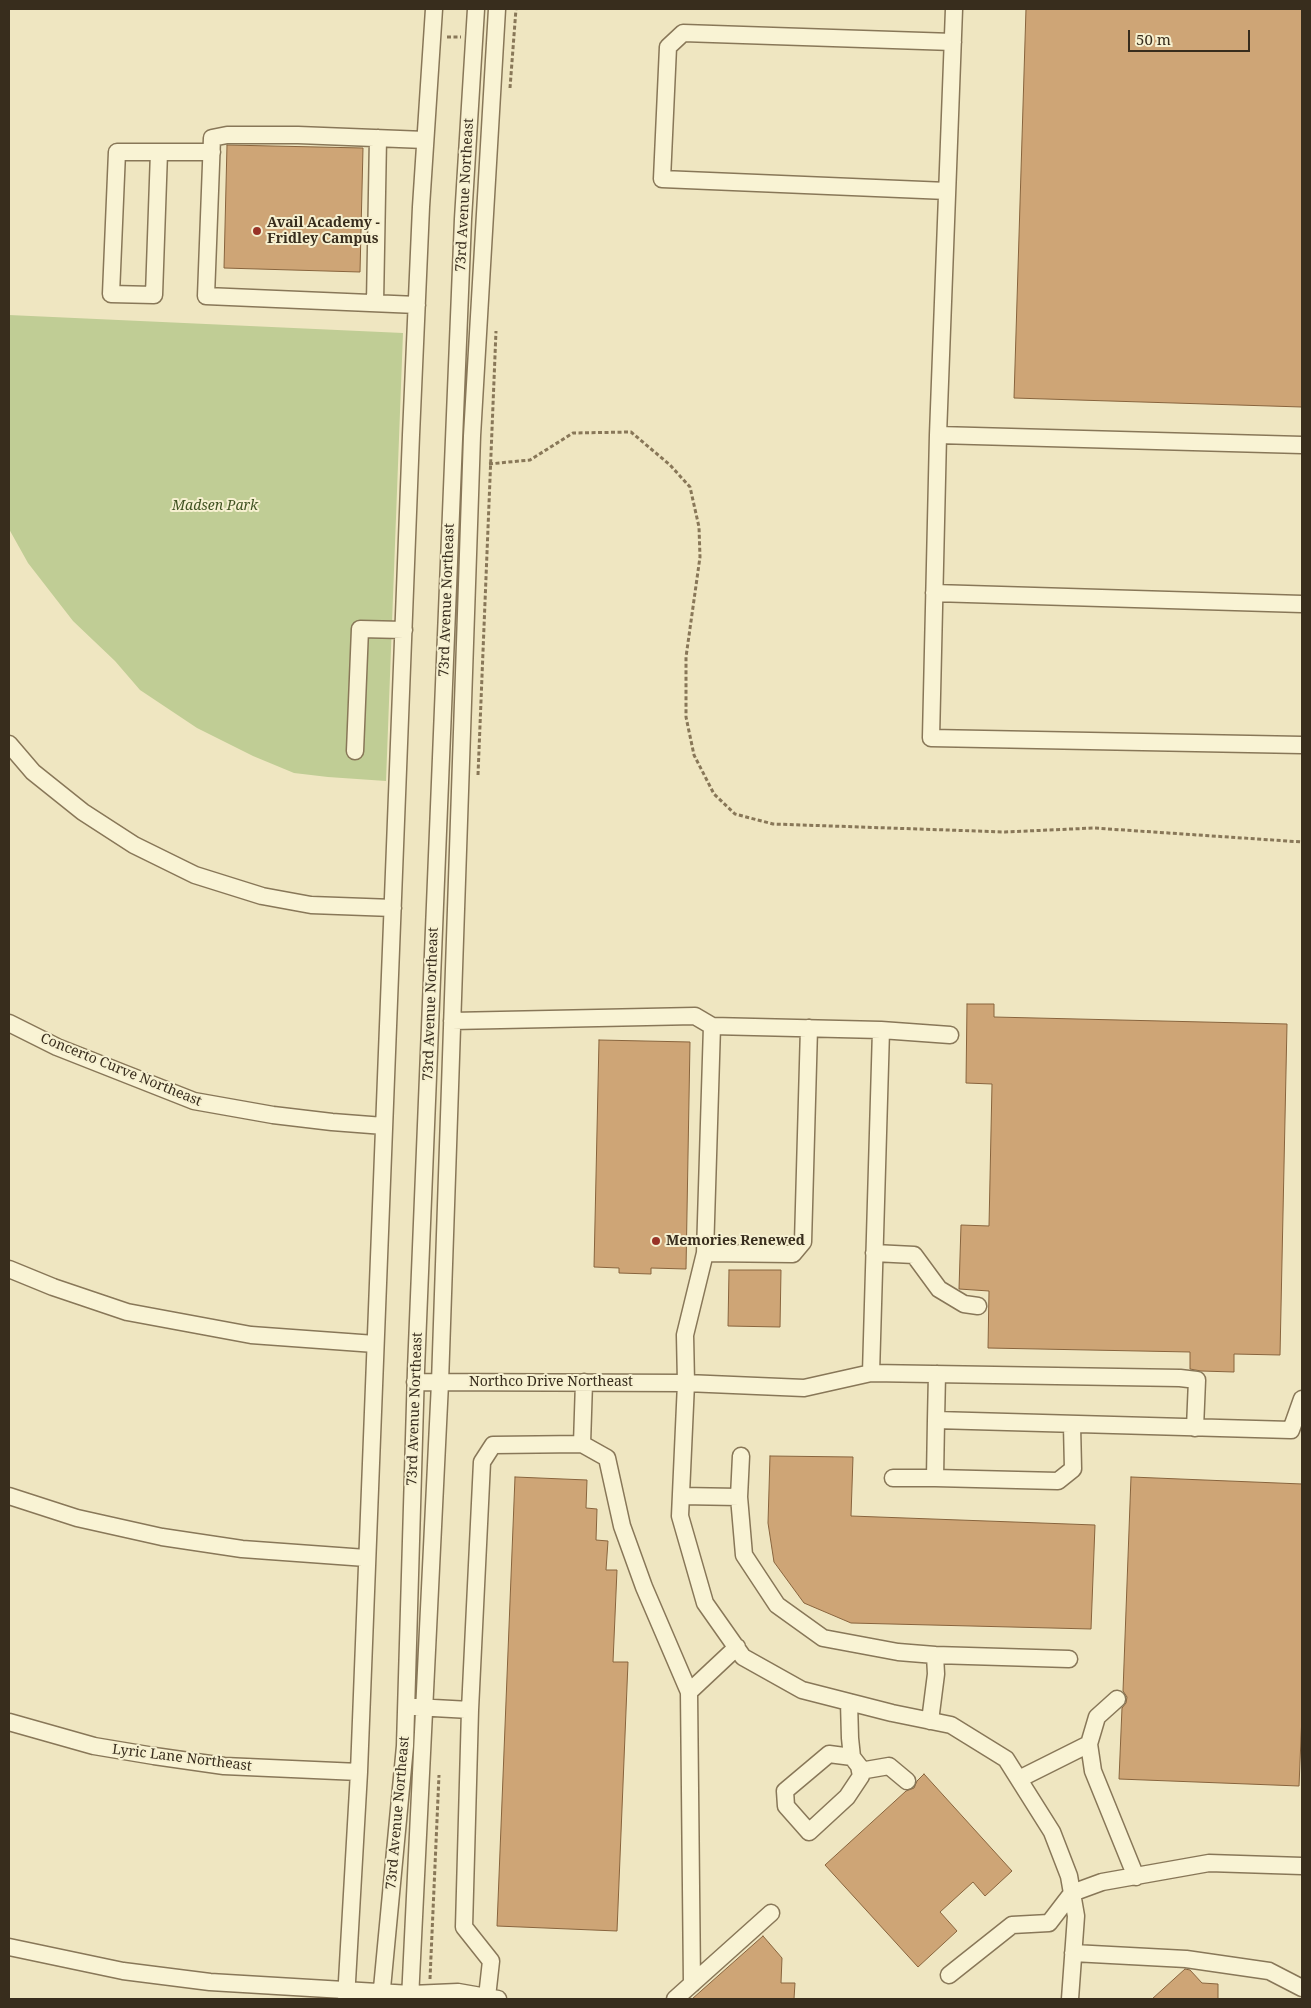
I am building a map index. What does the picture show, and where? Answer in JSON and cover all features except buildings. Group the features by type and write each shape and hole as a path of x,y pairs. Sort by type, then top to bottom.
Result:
{"street":[{"path":"346,1995 359,1772 417,305 434,9"},
{"name":"73rd Avenue Northeast","path":"381,1995 405,1746 416,1382 463,219 476,9"},
{"name":"73rd Avenue Northeast","path":"411,1996 440,1383 471,464 496,9"},
{"path":"954,9 938,435 931,738 1302,745"},
{"path":"948,190 662,179 668,47 683,33 953,42"},
{"path":"417,305 206,296 212,138 227,135 298,134 425,140"},
{"path":"375,303 378,138"},
{"path":"159,152 154,295 111,294 117,152 159,152 212,152"},
{"path":"938,435 1302,445"},
{"path":"934,593 1302,604"},
{"path":"355,751 360,628 404,630"},
{"path":"9,744 33,772 83,812 134,845 195,875 262,896 310,905 393,908"},
{"path":"452,1021 695,1016 712,1026 881,1030 950,1035"},
{"name":"Concerto Curve Northeast","path":"9,1023 57,1046 194,1101 273,1115 384,1126"},
{"path":"712,1026 705,1253 685,1335 686,1383 680,1516 705,1603 743,1657 802,1690 951,1725 1006,1759 1052,1832 1069,1876 1076,1916 1070,1999"},
{"path":"705,1253 793,1254 803,1242 809,1028"},
{"path":"871,1373 881,1030"},
{"path":"874,1253 914,1255 939,1289 964,1304 978,1306"},
{"path":"9,1269 136,1314 251,1335 376,1344"},
{"name":"Northco Drive Northeast","path":"416,1382 686,1383 804,1388 871,1373 1170,1378 1196,1380 1195,1428"},
{"path":"935,1478 937,1374"},
{"path":"582,1444 584,1382"},
{"path":"936,1420 1291,1430 1302,1399"},
{"path":"893,1478 1058,1481 1073,1469 1072,1425"},
{"path":"9,1948 123,1971 210,1982 346,1995 411,1996 458,1992 492,1998 491,1961 464,1927 470,1710 482,1462 493,1445 582,1444 607,1458 622,1526 644,1587 689,1692 692,1984"},
{"path":"741,1456 739,1497 744,1555 777,1605 823,1638 898,1652 1069,1660"},
{"path":"9,1496 77,1518 162,1537 242,1549 366,1558"},
{"path":"681,1496 739,1497"},
{"path":"689,1692 737,1647"},
{"path":"930,1721 936,1674 935,1655"},
{"path":"1117,1699 1097,1716 1089,1744 1093,1771 1136,1876"},
{"path":"849,1702 850,1738 856,1764 861,1776 847,1797 808,1832 786,1806 785,1791 830,1754 856,1764 889,1766 907,1781"},
{"path":"406,1706 470,1710"},
{"name":"Lyric Lane Northeast","path":"9,1722 94,1746 224,1766 359,1772"},
{"path":"1019,1779 1089,1744"},
{"path":"949,1975 1012,1925 1049,1923 1072,1893 1102,1882 1209,1864 1302,1865"},
{"path":"675,1999 770,1914"},
{"path":"1073,1953 1186,1959 1269,1971 1302,1988"}],"path":[{"path":"471,464 530,460 573,433 631,432 670,465 690,487 699,527 700,557 686,657 686,717 694,755 714,794 735,814 773,824 1004,832 1094,828 1302,842"}],"green space":[{"name":"Madsen Park","path":"9,315 403,333 386,781 294,773 253,756 197,728 140,690 115,661 73,621 28,563 9,529"}],"place":[{"name":"Avail Academy - Fridley Campus","path":"257,231"},
{"name":"Memories Renewed","path":"656,1241"}]}
